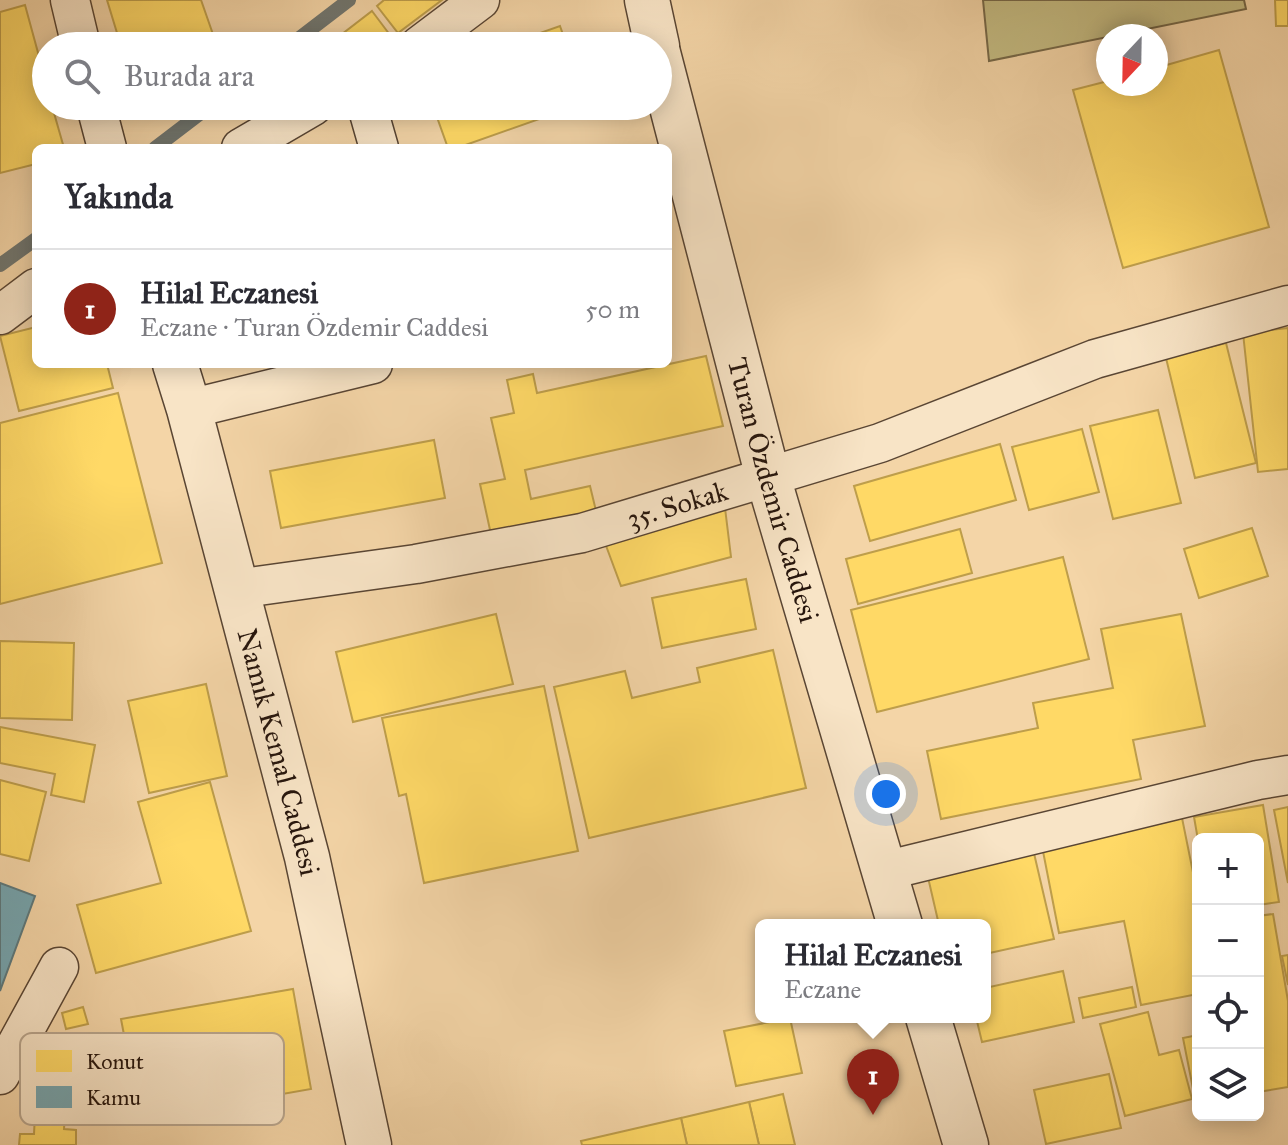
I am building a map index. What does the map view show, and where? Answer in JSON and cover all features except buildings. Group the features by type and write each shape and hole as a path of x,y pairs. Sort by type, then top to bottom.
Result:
{"street":[{"path":"70,0 78,32"},
{"path":"438,32 480,0"},
{"path":"647,0 654,32"},
{"name":"Turan Özdemir Caddesi","path":"672,107 768,477 898,919"},
{"path":"100,120 106,144"},
{"path":"248,144 289,120"},
{"path":"371,120 378,144"},
{"path":"0,315 32,291"},
{"name":"35. Sokak","path":"236,589 416,564 582,533 880,443 1095,359 1288,305"},
{"name":"Namık Kemal Caddesi","path":"176,368 307,857 369,1145"},
{"path":"189,409 357,368"},
{"path":"884,871 1288,775"},
{"path":"23,1033 59,967"},
{"path":"930,1023 966,1145"},
{"path":"0,1075 20,1038"}],"shaded area":[{"path":"983,0 1244,0 1246,9 1168,25 1096,24 1096,39 989,61"}],"waterway":[{"path":"307,32 349,0"},
{"path":"160,144 192,120"},
{"path":"0,265 32,242"}],"place":[{"name":"Hilal Eczanesi","path":"873,1115"}]}
